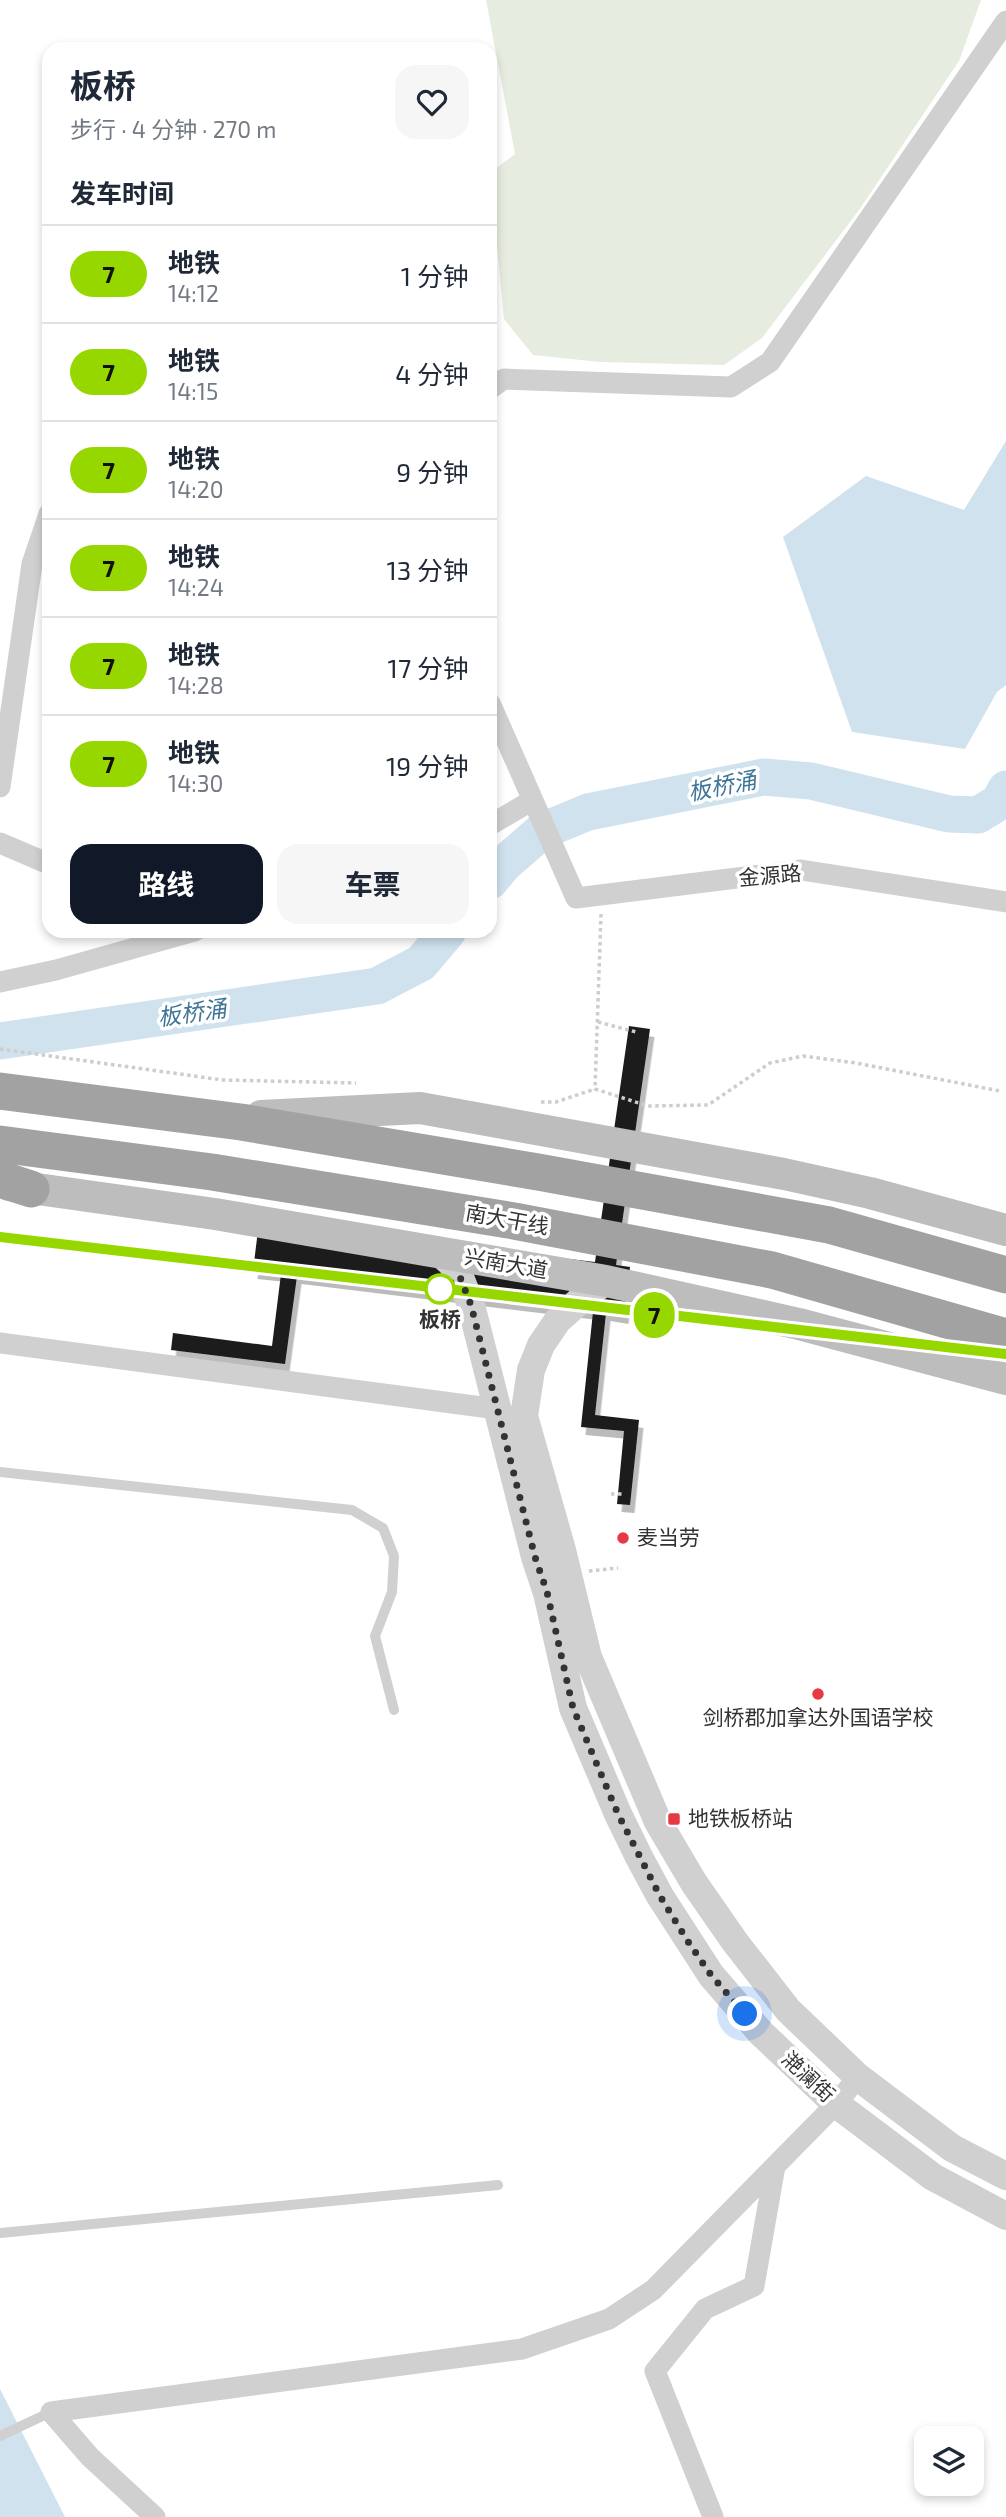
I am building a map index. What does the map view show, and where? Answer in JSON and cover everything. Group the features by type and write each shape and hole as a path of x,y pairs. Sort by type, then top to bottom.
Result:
{"highway":[{"path":"0,1091 215,1118 538,1172 829,1225 1006,1275"},
{"name":"南大干线","path":"0,1144 212,1171 514,1220 772,1270 1006,1337"}],"main road":[{"path":"215,1118 420,1108 784,1174 1006,1230"},
{"name":"兴南大道","path":"10,1184 215,1214 606,1281 799,1324 1006,1379"}],"street":[{"path":"497,384 504,379 731,387 771,362 1006,21"},
{"path":"0,787 32,564 42,535"},
{"path":"497,721 531,801 497,821"},
{"name":"金源路","path":"531,801 576,898 802,870 1006,902"},
{"path":"0,843 42,861"},
{"path":"0,982 56,970 170,938"},
{"path":"439,1252 460,1277 471,1305 497,1409 549,1554"},
{"path":"549,1554 524,1416 529,1382 541,1345 558,1320 606,1281"},
{"path":"0,1343 497,1409"},
{"name":"滟澜街","path":"549,1554 589,1657 659,1822 694,1883 728,1932 788,2010 858,2077 952,2148 1003,2171"},
{"name":"滟澜街","path":"549,1554 547,1592 573,1708 618,1814 660,1896 711,1975 761,2033 835,2104 933,2177 1006,2216"},
{"path":"601,1773 632,1759"},
{"path":"51,2412 522,2349 609,2319 653,2290 835,2104 858,2077"},
{"path":"713,2517 655,2371 705,2309 754,2286 775,2165"},
{"path":"970,2197 1003,2171"},
{"path":"51,2412 90,2457 155,2517"}],"lane":[{"path":"0,1472 352,1510 383,1528 394,1556 393,1580 392,1592 375,1636 394,1710"},
{"path":"0,2233 498,2185"},
{"path":"0,2436 51,2412"}],"path":[{"path":"602,894 595,1089 648,1106 708,1105 769,1063 803,1056 1000,1091"},
{"path":"597,1021 636,1032"},
{"path":"0,1049 223,1080 369,1084"},
{"path":"611,1494 625,1493"}],"shaded area":[{"path":"486,0 981,0 959,61 859,210 762,338 724,365 600,362 533,355 504,319 497,246 497,168 515,154 497,58 497,42 494,42"}],"water":[{"path":"1006,441 1006,685 997,692 965,749 852,732 783,537 866,476 964,510"},
{"path":"0,2389 65,2517 0,2517"}],"building":[{"name":"板桥","path":"629,1026 650,1029 616,1265 630,1267 624,1316 606,1313 595,1415 639,1420 630,1505 617,1504 624,1431 581,1427 593,1312 297,1276 285,1364 171,1350 173,1333 272,1346 281,1274 253,1271 259,1222 595,1262"}],"waterway":[{"name":"板桥涌","path":"497,872 542,831 588,812 764,777 811,781 949,814 978,815 999,802 1006,789"},
{"name":"板桥涌","path":"0,1041 377,986 421,963 442,938"}],"metro line":[{"name":"7","path":"0,1237 1006,1354"}],"place":[{"name":"板桥","path":"440,1289"},
{"name":"麦当劳","path":"623,1538"},
{"name":"剑桥郡加拿达外国语学校","path":"818,1694"},
{"name":"地铁板桥站","path":"674,1819"}],"route":[{"path":"440,1289 460,1277 471,1305 535,1557 547,1592 573,1708 618,1814 660,1896 711,1975 745,2014"}]}
